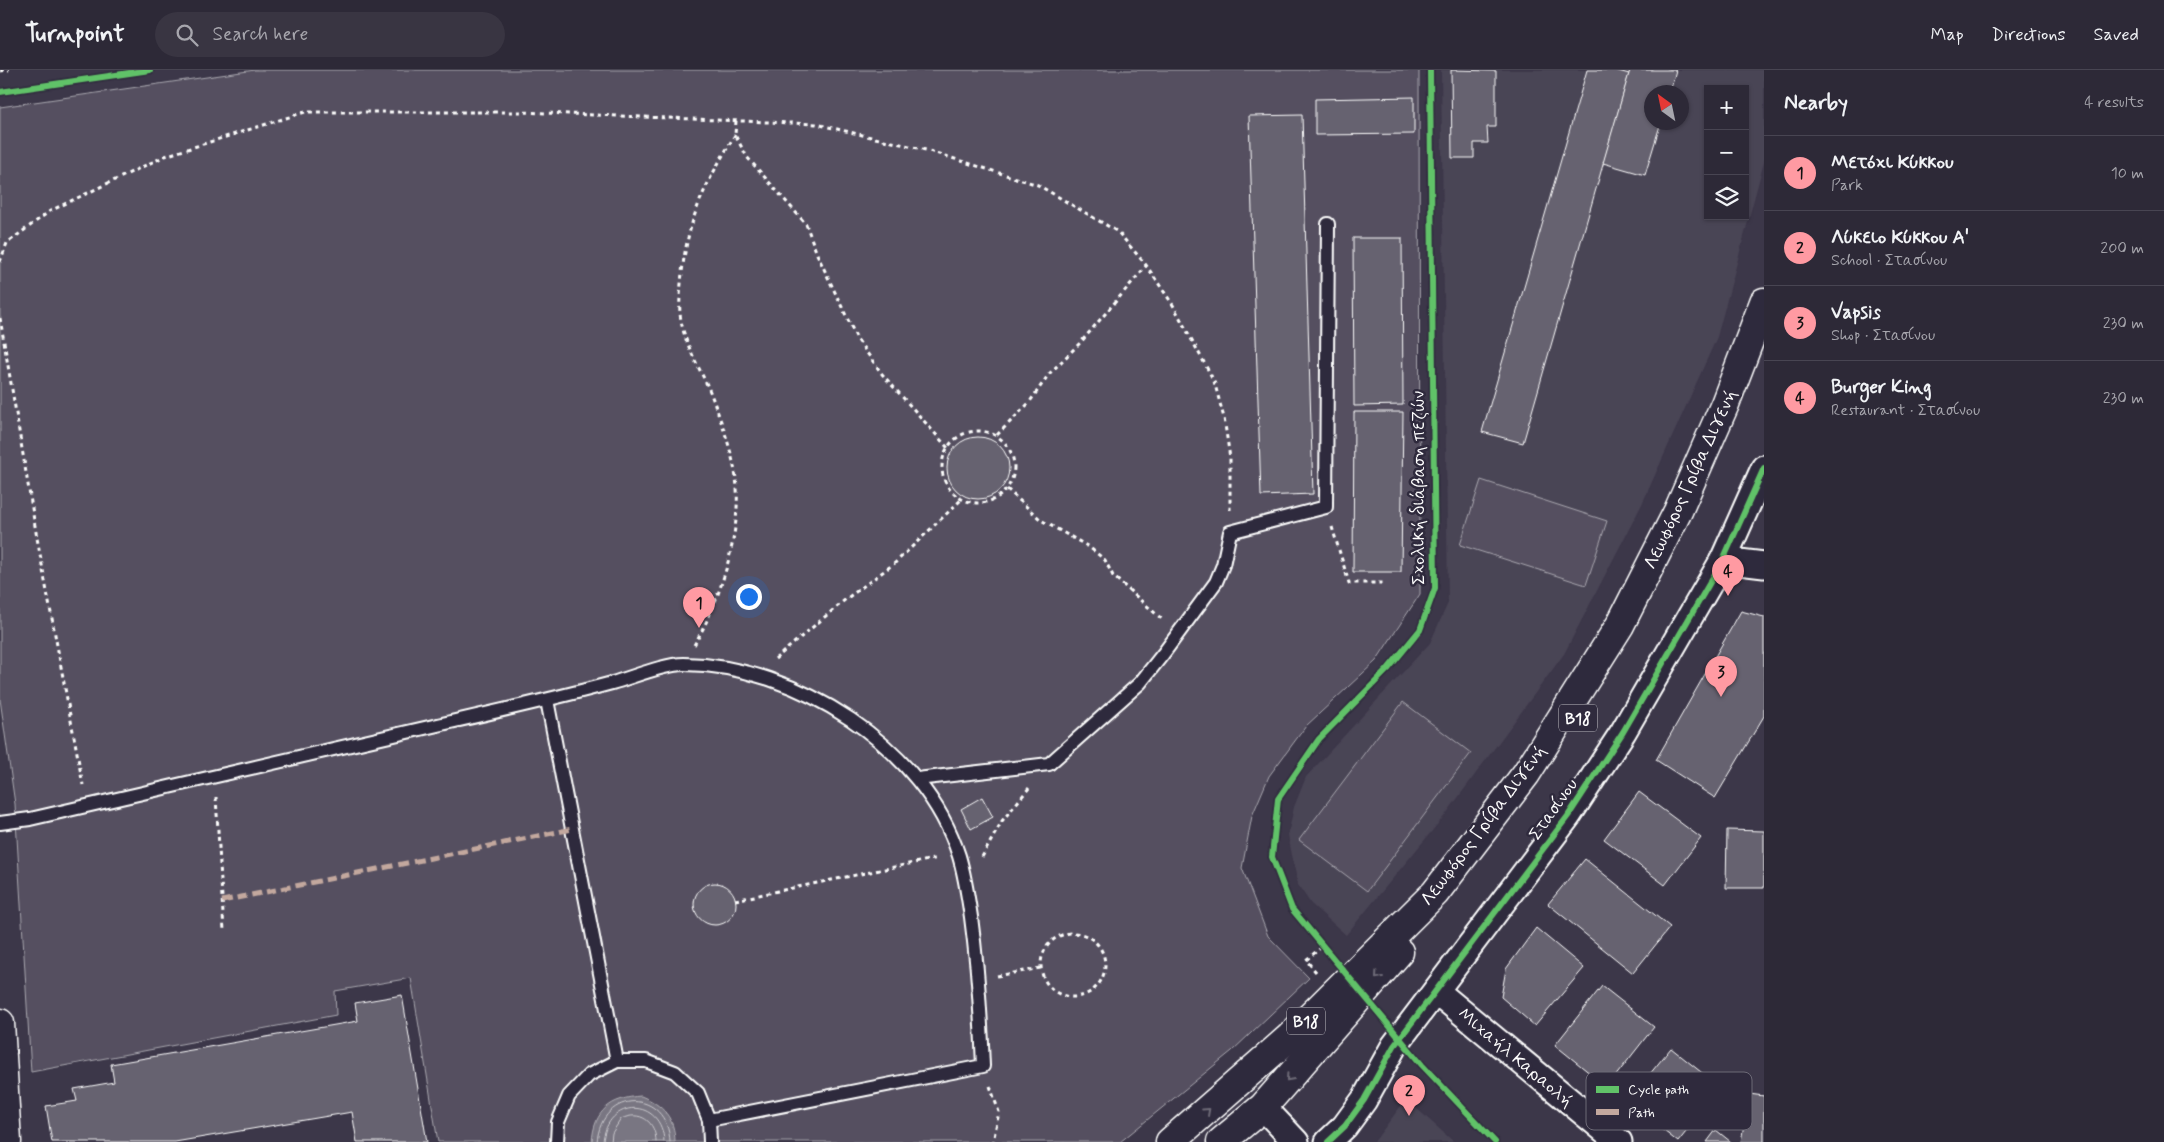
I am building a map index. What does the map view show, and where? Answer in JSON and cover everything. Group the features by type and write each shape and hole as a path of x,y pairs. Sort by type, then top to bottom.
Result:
{"main road":[{"name":"Λεωφόρος Γρίβα Διγενή","path":"1170,1142 1290,1037 1435,893 1526,774 1620,625 1678,511 1725,404 1764,302"},
{"name":"Λεωφόρος Γρίβα Διγενή","path":"1221,1142 1263,1107 1443,900 1550,762 1622,648 1692,508 1764,340"},
{"path":"0,1023 7,1142"}],"street":[{"name":"Στασίνου","path":"1328,1142 1345,1126 1364,1100 1394,1046 1568,816 1641,701 1723,560 1764,468"},
{"path":"1723,560 1764,565"},
{"name":"Μιχαήλ Καραολή","path":"1436,991 1586,1115"},
{"path":"1263,1107 1296,1142"},
{"name":"Μιχαήλ Καραολή","path":"1604,1130 1619,1142"}],"lane":[{"path":"917,779 1049,764 1140,683 1216,582 1223,566 1230,532 1326,507 1328,224"},
{"path":"0,823 87,805 547,700 682,664 756,676 799,690 858,724 897,758 917,779 940,815 958,854 966,885 979,979 983,1066 709,1120"},
{"path":"547,700 617,1061"},
{"path":"557,1142 558,1122 569,1096 589,1075 617,1061 646,1061 675,1072 698,1093 709,1120 710,1142"}],"path":[{"path":"0,71 9,70"},
{"path":"0,262 7,243 50,211 165,156 305,112 520,112 816,124 926,150 1038,186 1118,232 1146,265 1173,305 1214,381 1224,418 1230,458 1230,532"},
{"path":"682,664 706,624 712,609 730,550 736,514 736,479 728,446 710,392 696,366 686,340 680,314 684,262 690,223 700,196 735,135 736,121"},
{"path":"735,135 747,157 773,189 806,224 817,254 858,339 882,374 948,448"},
{"path":"997,435 1029,403 1049,374 1081,342 1146,265"},
{"path":"0,318 87,805"},
{"path":"982,430 997,435 1006,443 1012,454 1014,466 1013,479 1007,490 996,499 982,503 962,499 954,495 945,483 941,468 944,452 948,448 953,440 967,432 982,430"},
{"path":"1007,490 1040,520 1094,551 1105,560 1113,576 1178,634"},
{"path":"756,676 846,599 895,563 962,499"},
{"path":"1326,507 1349,582 1385,583"},
{"path":"966,885 1002,821 1049,764"},
{"path":"215,776 224,931"},
{"path":"735,900 958,854"},
{"path":"1075,934 1090,939 1101,950 1104,960 1104,971 1100,982 1082,996 1070,998 1059,994 1050,987 1043,978 1041,968 1042,957 1047,947 1064,935 1075,934"},
{"path":"1317,938 1330,954"},
{"path":"1306,960 1324,946"},
{"path":"979,979 1041,968"},
{"path":"983,1066 999,1112 993,1142"}],"shaded area":[{"path":"255,70 1419,70 1420,594 1376,661 1306,726 1269,776 1252,816 1242,868 1268,936 1309,978 1232,1051 1120,1142 438,1142 411,978 335,991 336,1015 31,1072 15,804 0,699 0,107"},
{"path":"1441,70 1764,70 1764,162 1749,218 1749,85 1704,85 1704,220 1748,220 1717,337 1642,504 1564,654 1446,814 1346,935 1311,904 1298,885 1288,835 1294,807 1306,777 1430,643 1448,603"},
{"path":"1481,480 1607,521 1586,585 1460,545"},
{"path":"1403,702 1471,753 1367,891 1299,840"},
{"path":"1406,1099 1454,1142 1374,1142"}],"water":[{"path":"641,1096 656,1104 666,1113 673,1126 675,1142 592,1142 596,1122 606,1108 621,1100"}],"building":[{"path":"1451,70 1496,71 1496,127 1487,127 1488,143 1474,143 1474,158 1452,158"},
{"path":"1587,70 1615,70 1629,74 1523,443 1482,432"},
{"path":"1630,70 1676,70 1672,85 1644,85 1644,130 1659,130 1645,175 1603,163"},
{"path":"1414,97 1414,134 1315,135 1315,99"},
{"path":"1302,115 1313,494 1261,496 1249,116"},
{"path":"1353,238 1402,238 1403,405 1354,406"},
{"path":"1354,412 1403,412 1401,572 1353,572"},
{"path":"978,437 995,442 1000,446 1004,451 1009,468 1004,485 1000,490 995,494 978,499 961,494 956,490 952,485 947,468 952,451 956,446 961,442"},
{"path":"1741,611 1764,617 1764,716 1715,798 1656,760"},
{"path":"1639,792 1701,838 1665,885 1604,839"},
{"path":"982,797 993,817 971,829 961,809"},
{"path":"1727,830 1764,831 1764,888 1726,888"},
{"path":"1585,859 1670,927 1633,973 1548,904"},
{"path":"715,883 730,889 736,904 730,919 715,925 700,919 694,904 700,889"},
{"path":"1536,928 1584,968 1535,1026 1501,997 1506,969"},
{"path":"1602,986 1654,1027 1619,1072 1588,1072 1555,1045"},
{"path":"402,995 427,1142 357,1142 352,1112 175,1142 52,1142 46,1106 77,1101 74,1089 114,1082 111,1064 358,1021 355,1003"},
{"path":"1671,1048 1701,1072 1651,1072"},
{"path":"1752,1094 1764,1096 1764,1142 1741,1142 1743,1130 1752,1130"},
{"path":"1663,1130 1688,1130 1678,1142"},
{"path":"1716,1130 1731,1142 1707,1142"}],"marked path":[{"path":"222,901 572,829"}],"cycle path":[{"path":"0,92 150,70"},
{"name":"Σχολική διάβαση πεζών","path":"1430,70 1435,588 1420,630 1388,669 1319,739 1278,799 1272,857 1292,909 1422,1065 1495,1142"},
{"path":"1328,1142 1345,1126 1364,1100 1394,1046 1568,816 1623,732 1723,560 1764,468"}],"place":[{"name":"Burger King","path":"1728,596"},
{"name":"Μετόχι Κύκκου","path":"699,628"},
{"name":"Vapsis","path":"1721,697"},
{"name":"Λύκειο Κύκκου Α'","path":"1409,1116"}]}
